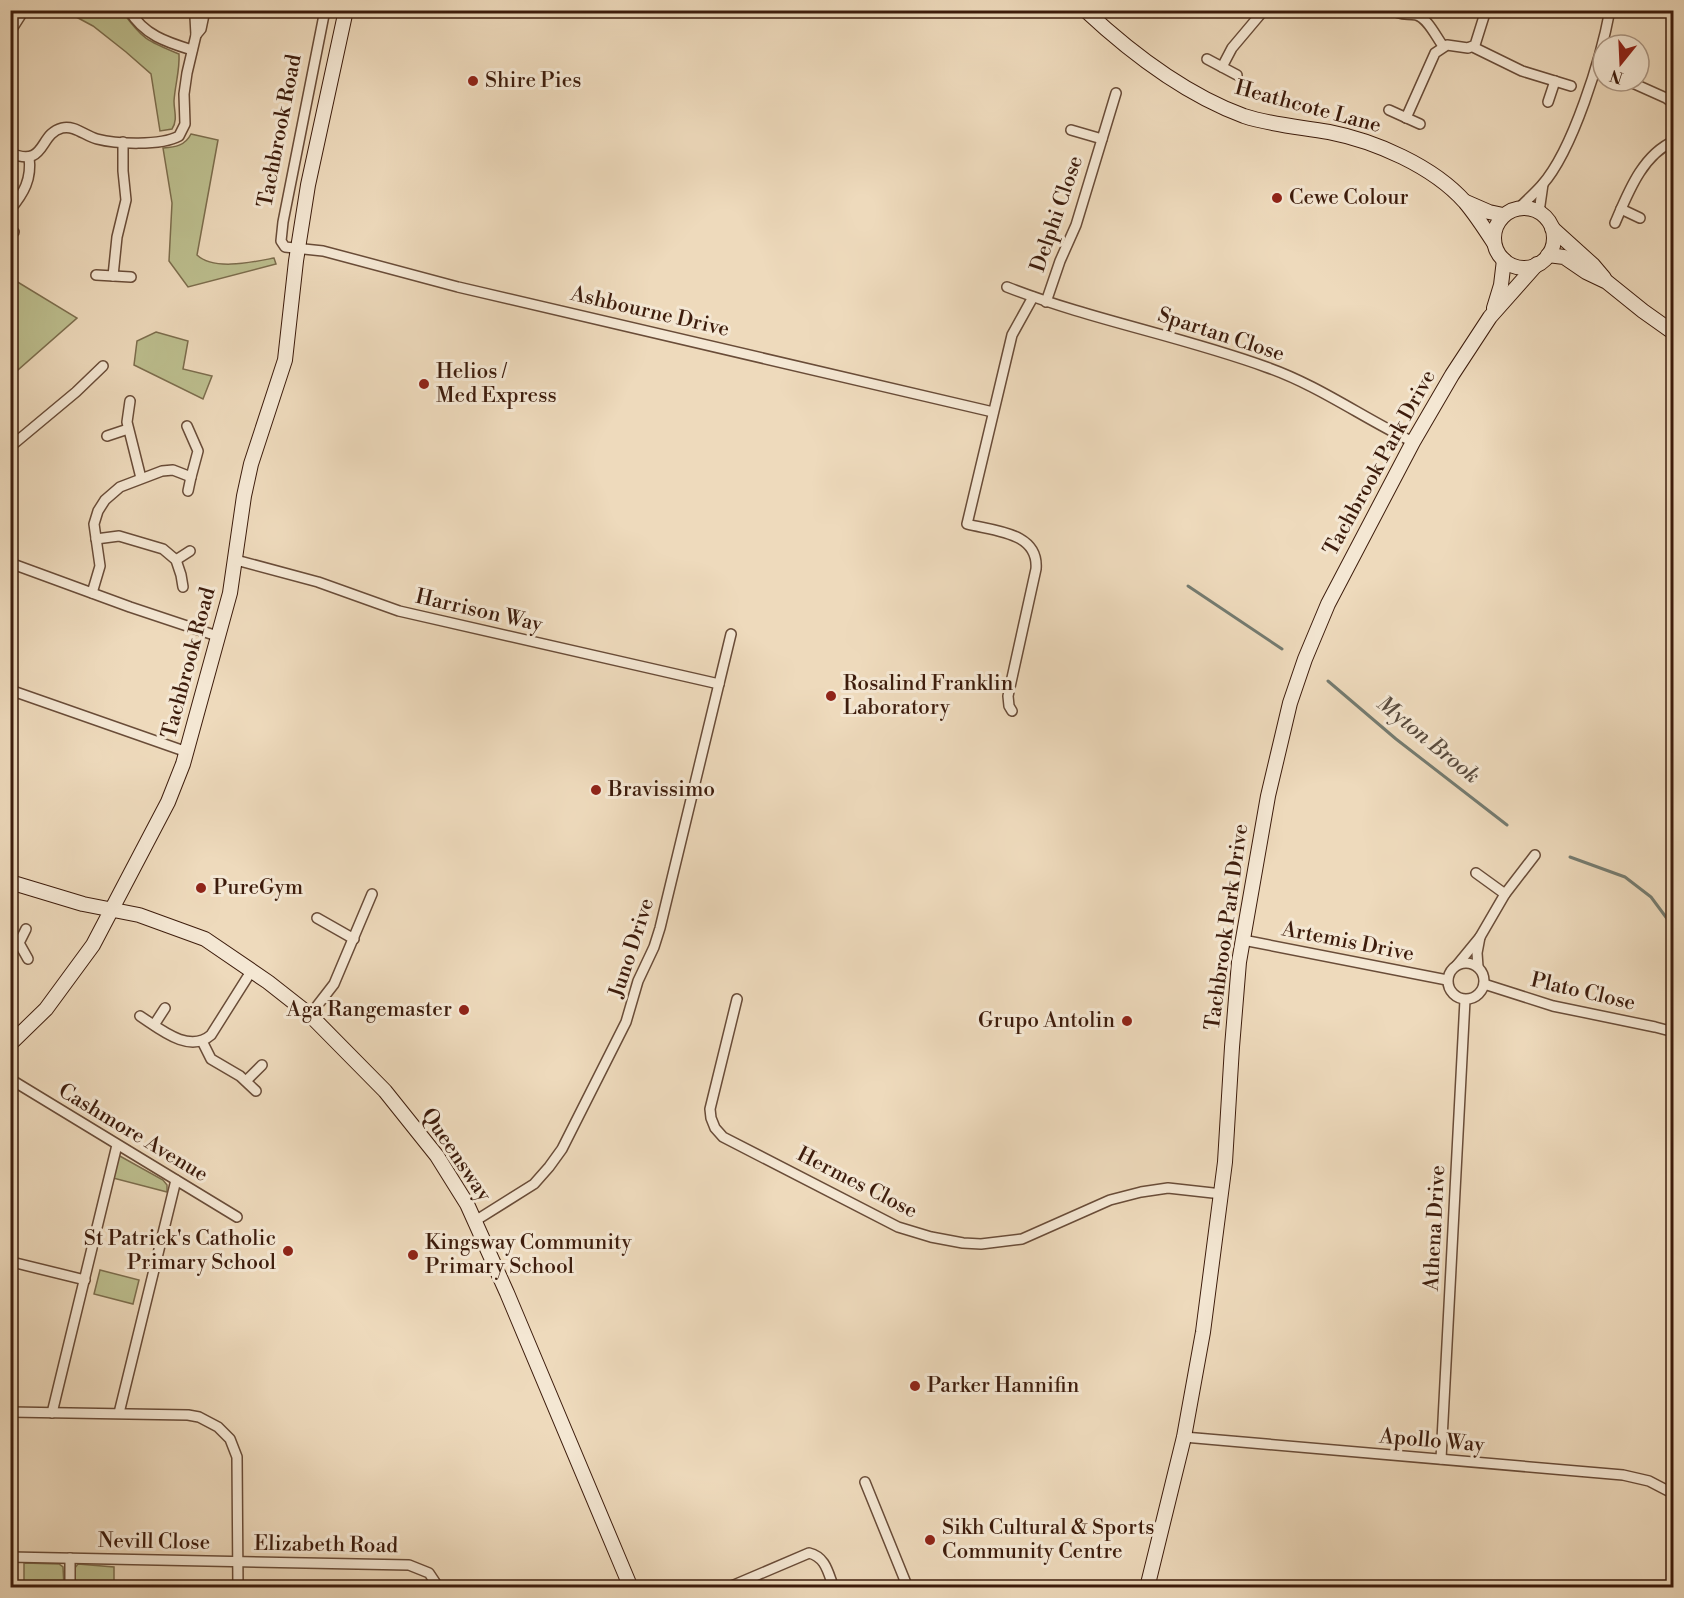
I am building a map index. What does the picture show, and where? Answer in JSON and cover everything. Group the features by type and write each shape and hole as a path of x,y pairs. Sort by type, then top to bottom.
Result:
{"street":[{"path":"10,32 24,10"},
{"path":"129,10 138,23 154,36 192,50"},
{"path":"10,153 28,157 38,153 50,135 62,128 73,129 98,139 123,142 170,140 183,133 185,84 196,35 196,10"},
{"path":"196,35 201,29 205,10"},
{"name":"Tachbrook Road","path":"298,248 285,247 282,230 325,10"},
{"name":"Tachbrook Road","path":"10,1044 46,1009 93,945 168,802 187,752 230,593 251,464 285,360 298,248 316,141 346,10"},
{"name":"Heathcote Lane","path":"1085,10 1143,59 1200,96 1248,117 1332,132 1378,146 1410,160 1464,201 1489,212 1503,215"},
{"path":"1222,67 1232,48 1264,10"},
{"path":"1392,10 1403,15 1419,16 1425,20 1443,46"},
{"path":"1473,47 1478,39 1486,10"},
{"path":"1605,33 1610,10"},
{"path":"1406,118 1435,53 1443,46 1452,44 1463,48 1473,47 1522,71 1571,86"},
{"path":"1207,58 1237,75"},
{"path":"1548,102 1555,81"},
{"path":"1552,228 1553,244 1548,255 1537,264 1518,267 1504,261 1497,252 1494,243 1496,225 1503,215 1519,208 1543,184 1572,134 1591,88"},
{"path":"1651,91 1674,104"},
{"name":"Delphi Close","path":"1046,302 1060,261 1076,225 1116,93"},
{"path":"1389,110 1420,124"},
{"name":"Delphi Close","path":"1071,130 1102,139"},
{"path":"1615,223 1637,177 1661,147 1674,141"},
{"path":"113,276 117,237 126,200 123,142"},
{"path":"10,210 29,180 28,157"},
{"path":"1539,212 1543,184"},
{"name":"Heathcote Lane","path":"1464,201 1494,243"},
{"path":"1519,208 1530,208 1539,212 1552,228 1593,265 1607,282 1642,311 1674,333"},
{"path":"1621,209 1640,218"},
{"name":"Ashbourne Drive","path":"298,248 323,251 458,287 993,412"},
{"path":"1548,255 1564,257 1586,272 1607,282"},
{"name":"Tachbrook Park Drive","path":"1490,318 1501,285 1504,261"},
{"name":"Tachbrook Park Drive","path":"1147,1587 1184,1437 1203,1332 1222,1194 1236,989 1243,940 1275,763 1297,681 1328,604 1413,442 1452,375 1490,318 1537,264"},
{"path":"96,275 131,277"},
{"name":"Spartan Close","path":"1007,287 1046,302 1267,367 1320,391 1413,442"},
{"path":"1012,711 1008,696 1036,569 1035,553 1022,538 967,524 1012,335 1033,297"},
{"path":"10,447 76,392 103,366"},
{"path":"130,401 126,416 141,478"},
{"path":"187,426 198,451 188,490"},
{"path":"107,436 128,429"},
{"path":"92,593 100,570 94,524 101,504 114,491 141,478 168,470 178,471 191,477"},
{"path":"96,539 113,536 126,537 163,549 176,560 183,587"},
{"path":"176,560 190,551"},
{"name":"Harrison Way","path":"236,560 318,582 399,611 719,684"},
{"path":"10,563 217,636"},
{"name":"Juno Drive","path":"475,1221 530,1187 549,1167 566,1142 626,1022 638,981 660,928 731,634"},
{"path":"10,690 187,752"},
{"path":"1480,937 1477,953 1478,967 1484,975 1484,984 1479,994 1465,1000 1450,991 1449,974 1480,937 1505,894 1535,855"},
{"path":"1476,873 1505,894"},
{"name":"Queensway","path":"10,882 83,904 147,917 197,936 252,970 310,1015 364,1068 437,1156 475,1221 631,1587"},
{"path":"310,1015 330,990 372,894"},
{"path":"317,918 354,939"},
{"path":"26,929 15,944 28,959"},
{"name":"Artemis Drive","path":"1243,940 1448,980"},
{"path":"1457,965 1467,963 1478,967"},
{"path":"140,1016 186,1042 202,1041 211,1035 252,970"},
{"name":"Plato Close","path":"1484,984 1561,1008 1674,1032"},
{"name":"Hermes Close","path":"737,999 712,1095 711,1118 715,1128 723,1137 898,1227 931,1237 963,1243 1000,1242 1022,1239 1110,1200 1141,1192 1168,1188 1222,1194"},
{"name":"Athena Drive","path":"1440,1459 1465,1000"},
{"path":"154,1025 165,1008"},
{"path":"202,1041 211,1059 246,1081 256,1091"},
{"path":"246,1081 262,1065"},
{"name":"Cashmore Avenue","path":"10,1079 237,1217"},
{"path":"52,1413 117,1145"},
{"path":"119,1413 176,1180"},
{"path":"12,1261 86,1280"},
{"path":"10,1412 199,1416 218,1427 230,1439 238,1462 238,1587"},
{"name":"Apollo Way","path":"1184,1437 1623,1475 1649,1481 1674,1494"},
{"path":"865,1482 908,1587"},
{"path":"727,1587 809,1553 824,1561 834,1587"},
{"name":"Nevill Close","path":"10,1557 238,1562"},
{"name":"Nevill Close","path":"70,1558 70,1587"},
{"name":"Elizabeth Road","path":"238,1562 409,1565 429,1573 439,1587"}],"green space":[{"path":"65,11 122,11 146,38 179,54 174,101 175,119 172,129 160,131 151,74 93,26"},
{"path":"191,134 218,140 197,255 213,263 234,264 274,258 276,264 188,287 169,261 172,203 163,148 183,143"},
{"path":"11,278 77,318 11,376"},
{"path":"156,332 188,341 183,369 212,376 203,399 134,365 137,341"},
{"path":"118,1155 163,1180 167,1185 167,1192 113,1178"},
{"path":"100,1270 139,1280 133,1304 94,1294"},
{"path":"24,1563 59,1564 63,1567 64,1587 24,1587"},
{"path":"78,1564 114,1567 114,1587 74,1588 74,1569"}],"waterway":[{"name":"Myton Brook","path":"1188,586 1282,649"},
{"name":"Myton Brook","path":"1328,681 1396,739 1507,825"},
{"name":"Myton Brook","path":"1570,857 1625,877 1651,897 1674,928"}],"place":[{"name":"Shire Pies","path":"473,81"},
{"name":"Cewe Colour","path":"1277,198"},
{"name":"Helios / Med Express","path":"424,384"},
{"name":"Rosalind Franklin Laboratory","path":"831,696"},
{"name":"Bravissimo","path":"596,790"},
{"name":"PureGym","path":"201,888"},
{"name":"Aga Rangemaster","path":"464,1010"},
{"name":"Grupo Antolin","path":"1127,1021"},
{"name":"St Patrick's Catholic Primary School","path":"288,1251"},
{"name":"Kingsway Community Primary School","path":"413,1255"},
{"name":"Parker Hannifin","path":"915,1386"},
{"name":"Sikh Cultural & Sports Community Centre","path":"930,1540"}]}
